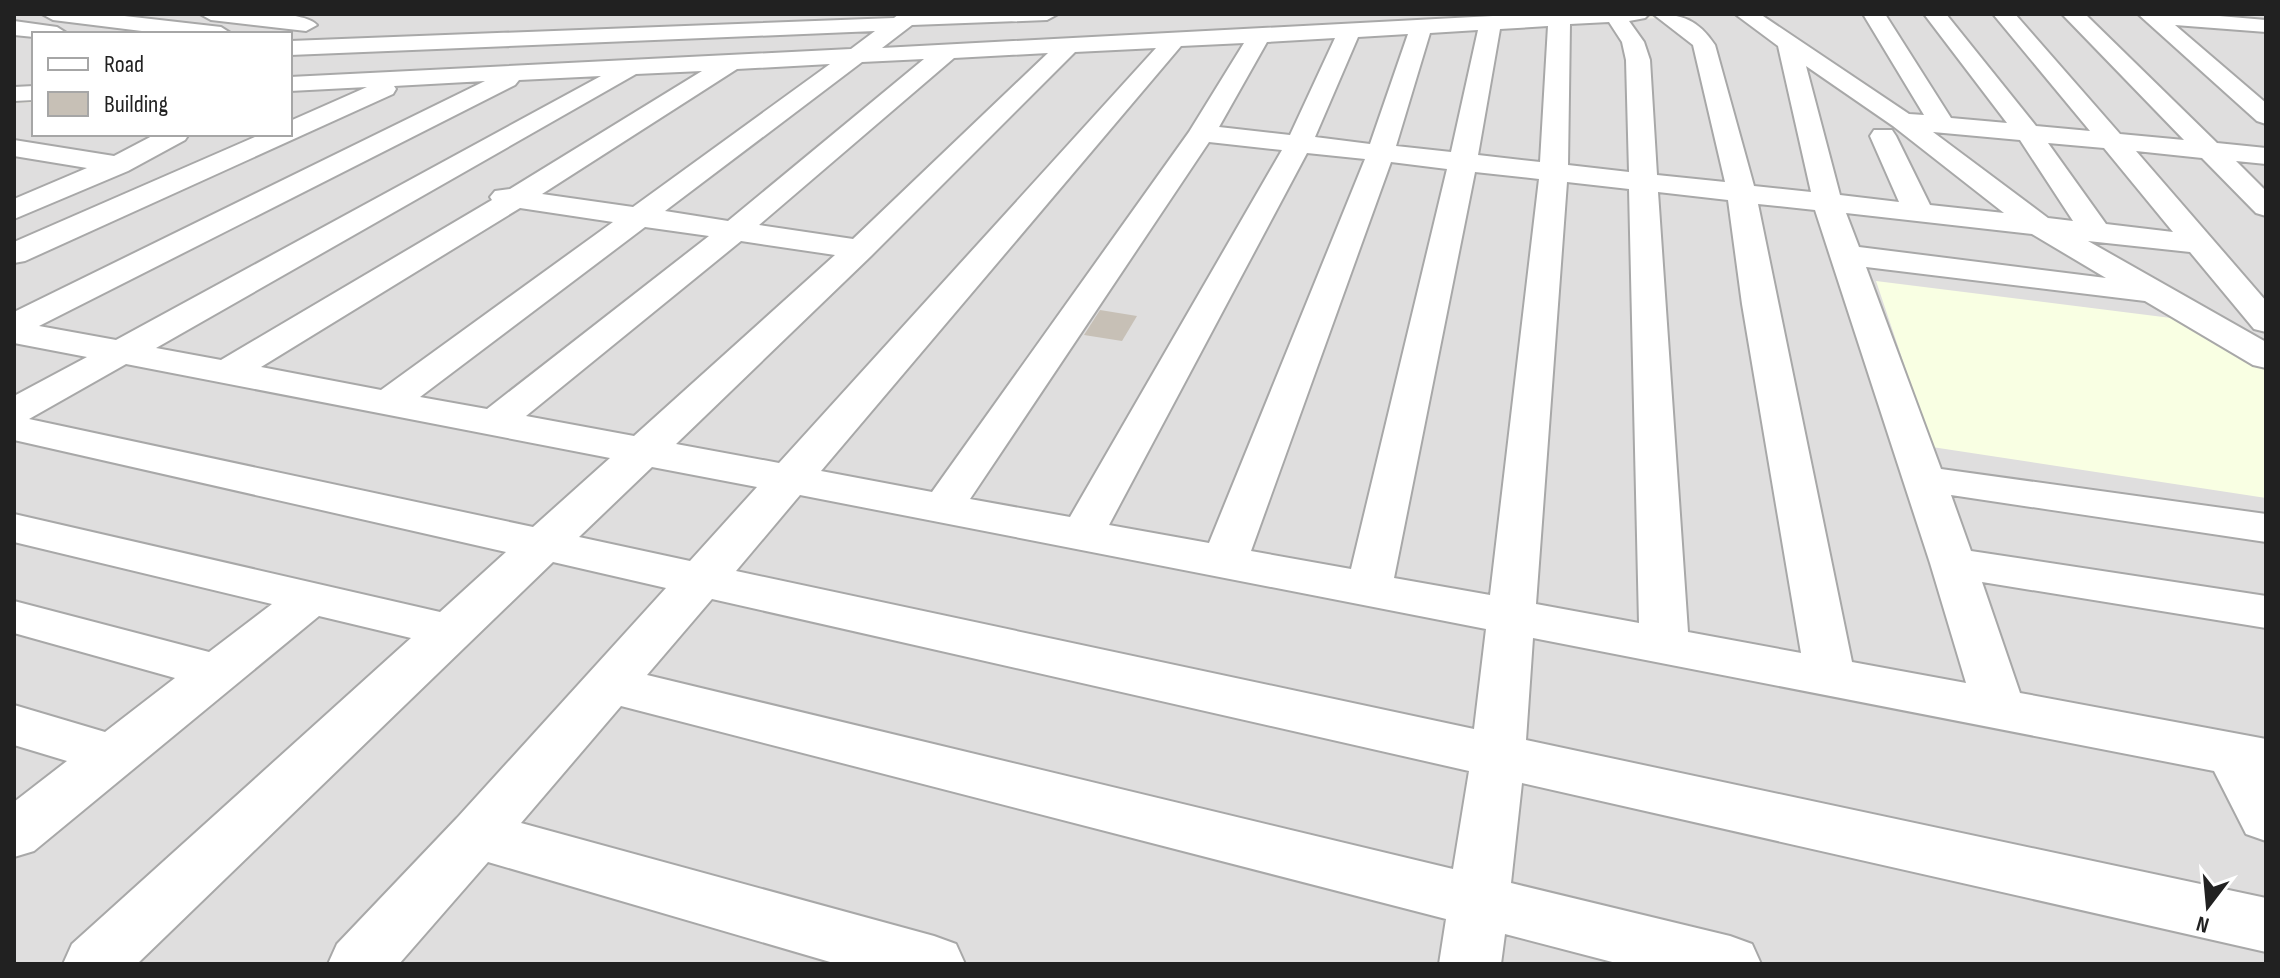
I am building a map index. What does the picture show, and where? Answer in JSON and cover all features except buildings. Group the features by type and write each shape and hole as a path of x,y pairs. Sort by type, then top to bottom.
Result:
{"street":[{"path":"53,14 204,32"},
{"path":"211,14 316,22 289,32"},
{"path":"292,48 498,40 614,14"},
{"path":"707,14 836,26"},
{"path":"1664,14 1696,34 1704,45 1741,191 1759,304 1830,678"},
{"path":"1746,14 1788,41 1892,128 2038,225 2160,295 2250,340 2266,357"},
{"path":"1874,14 1942,124"},
{"path":"1935,14 2028,133 2096,232"},
{"path":"2004,14 2266,322"},
{"path":"2073,14 2266,207"},
{"path":"2227,14 2257,25"},
{"path":"553,30 836,26 905,19 1174,41 1224,38 1250,25 1421,28 1627,15 1638,60 1664,645"},
{"path":"2151,16 2257,25"},
{"path":"2151,16 2266,116"},
{"path":"1470,964 1498,755 1554,170 1572,17"},
{"path":"387,403 905,19"},
{"path":"339,47 405,20"},
{"path":"420,43 475,20"},
{"path":"1369,589 1490,24"},
{"path":"943,506 989,444 1202,133 1250,25"},
{"path":"2174,35 2257,25"},
{"path":"1082,534 1299,143 1332,26"},
{"path":"14,28 43,32"},
{"path":"1224,562 1381,152 1421,28"},
{"path":"14,325 521,73 553,30"},
{"path":"292,84 948,51 1058,30"},
{"path":"94,964 860,249 1058,30"},
{"path":"359,964 477,835 1174,41"},
{"path":"1788,41 1827,201 1953,563 1999,709"},
{"path":"494,423 734,231 948,51"},
{"path":"227,372 514,199 733,61"},
{"path":"14,412 632,67"},
{"path":"2213,70 2253,74"},
{"path":"292,130 407,79"},
{"path":"1892,128 1942,124 2266,156"},
{"path":"1892,128 1918,211"},
{"path":"1202,133 2200,244"},
{"path":"14,210 118,165 172,136"},
{"path":"14,254 280,136"},
{"path":"14,148 118,165"},
{"path":"419,186 860,249"},
{"path":"14,193 43,198"},
{"path":"1846,255 2160,295"},
{"path":"14,332 2249,756 2266,818"},
{"path":"14,428 2266,925"},
{"path":"1924,479 2266,528"},
{"path":"14,528 451,631"},
{"path":"1953,563 2266,612"},
{"path":"14,834 311,598"},
{"path":"14,617 217,672"},
{"path":"607,684 1730,964"},
{"path":"14,725 111,754"},
{"path":"477,835 934,964"}],"shaded area":[{"path":"14,14 1580,14 611,64 292,76 292,32 32,32 32,86 14,86"},
{"path":"1733,14 2266,14 2266,964 14,964 14,103 32,103 32,136 292,136 292,92"},
{"path":"1876,281 2179,319 2249,363 2266,366 2266,498 1932,447"}]}
